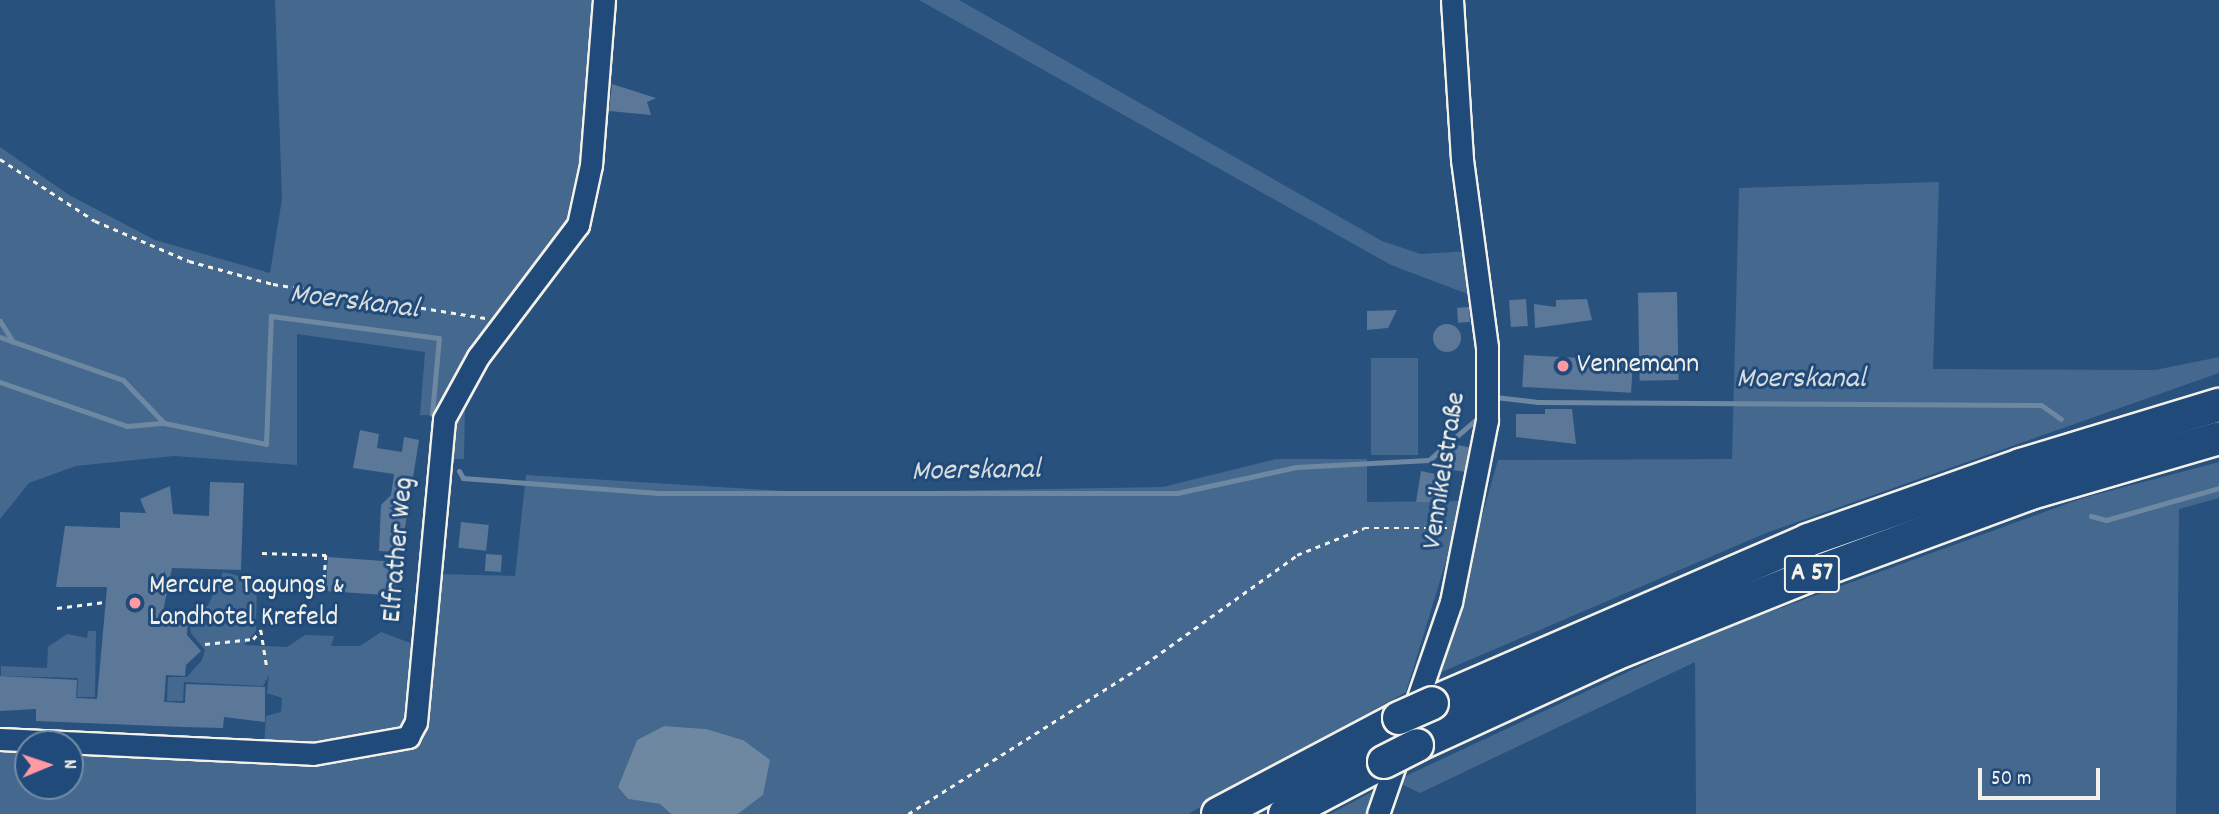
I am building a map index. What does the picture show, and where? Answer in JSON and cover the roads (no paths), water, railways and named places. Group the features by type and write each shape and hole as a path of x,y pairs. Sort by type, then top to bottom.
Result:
{"highway":[{"name":"A 57","path":"1218,814 1399,718 1808,540 2021,465 2219,405"},
{"name":"A 57","path":"1285,814 1417,746 1615,654 1823,570 2028,494 2219,438"}],"street":[{"name":"Elfrather Weg","path":"0,739 313,754 408,737 416,722 440,434 459,387 505,321 563,251 584,208 604,0"},
{"name":"Vennikelstraße","path":"1378,814 1451,602 1469,529 1488,380 1462,159 1452,0"}],"waterway":[{"name":"Moerskanal","path":"0,337 123,380 164,423 266,444 271,316 439,338 432,414"},
{"path":"0,321 13,342"},
{"path":"0,382 127,426 164,423"},
{"name":"Moerskanal","path":"1495,397 1538,402 2041,405 2061,419"},
{"name":"Moerskanal","path":"459,471 463,478 658,493 1177,493 1296,467 1429,460 1479,417"},
{"name":"Moerskanal","path":"2091,516 2106,520 2219,488"}],"place":[{"name":"Vennemann","path":"1563,366"},
{"name":"Mercure Tagungs & Landhotel Krefeld","path":"135,603"}]}
